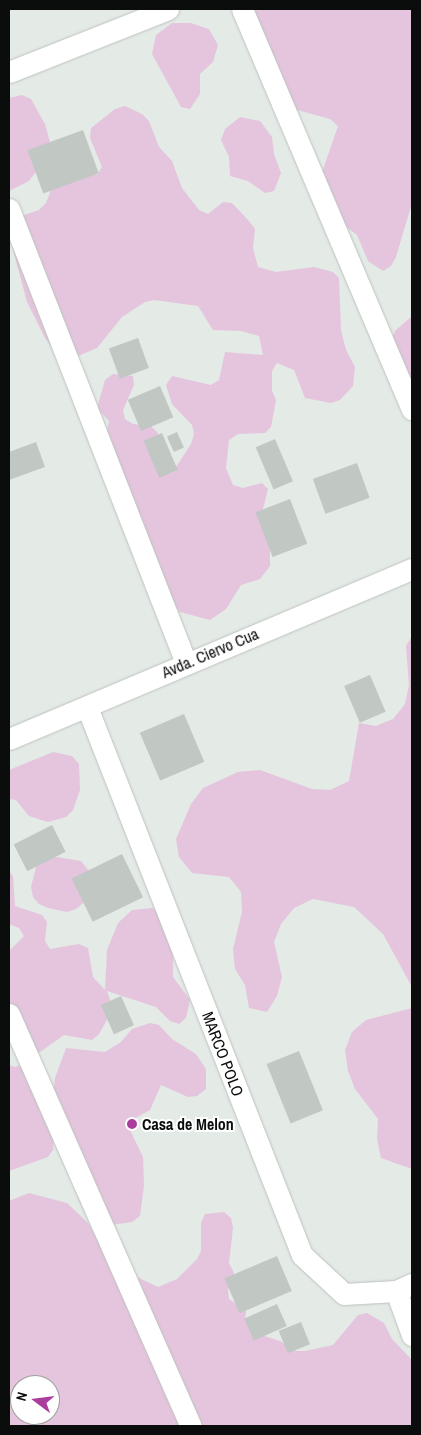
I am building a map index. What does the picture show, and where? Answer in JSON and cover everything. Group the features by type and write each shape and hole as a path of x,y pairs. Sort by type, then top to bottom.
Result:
{"street":[{"path":"9,72 168,9"},
{"path":"242,9 412,409"},
{"path":"9,209 186,662"},
{"name":"Avda. Ciervo Cua","path":"9,739 186,662 412,570"},
{"name":"MARCO POLO","path":"87,706 302,1255 344,1294 404,1288 412,1335"},
{"path":"9,1014 191,1426"}],"shaded area":[{"path":"244,9 412,9 412,203 396,257 391,266 383,271 368,261 357,235 335,218 318,184 338,126 330,119 290,108"},
{"path":"172,23 191,23 209,29 218,45 213,62 200,74 200,94 190,109 181,107 152,54 156,35"},
{"path":"22,95 31,99 45,124 52,150 29,181 9,191 9,98"},
{"path":"125,106 142,114 149,121 159,147 172,161 182,188 199,210 208,214 223,202 232,203 249,221 255,229 253,248 258,267 276,272 314,267 333,272 339,278 341,330 346,350 355,367 353,386 340,400 331,403 305,398 294,370 277,363 272,371 272,391 276,400 271,427 265,433 238,434 229,440 226,468 233,485 243,488 262,483 268,489 260,521 270,547 270,566 260,579 241,585 226,609 210,620 180,612 154,582 107,431 109,421 97,408 105,380 113,374 133,376 134,385 123,410 125,419 133,424 151,426 158,433 158,452 176,467 191,444 194,434 192,425 172,404 166,385 172,376 211,385 219,380 225,352 263,355 259,336 241,331 213,330 198,306 154,300 145,302 122,317 97,348 78,356 69,355 51,346 45,338 27,302 11,242 11,233 21,216 39,210 46,203 53,185 86,169 97,175 102,167 90,138 91,128 115,109"},
{"path":"240,117 260,121 272,137 274,154 281,173 274,191 265,193 248,181 230,176 229,157 221,140 225,129"},
{"path":"412,316 412,407 389,384 385,356 395,331"},
{"path":"412,636 412,987 383,934 354,907 313,899 294,908 281,924 274,942 282,977 277,996 267,1012 249,1008 245,985 235,969 233,949 242,912 241,892 229,877 192,873 179,857 176,839 191,804 203,788 238,772 260,770 312,789 330,790 349,781 359,723 376,726 393,719 405,704 409,685 406,646"},
{"path":"53,752 72,756 79,764 80,790 73,810 66,817 48,822 29,816 16,800 9,799 9,770"},
{"path":"51,856 81,861 93,876 94,894 76,909 67,912 48,908 39,904 33,897 31,887 36,867"},
{"path":"9,871 13,876 15,906 42,915 47,922 45,941 50,949 79,944 88,948 93,977 105,990 107,950 118,923 132,910 152,908 160,912 173,946 173,977 190,1000 186,1018 179,1024 170,1021 156,1007 107,991 113,1009 99,1034 92,1040 64,1035 40,1052 31,1052 9,1032 9,951 24,936 19,928 9,924"},
{"path":"412,1008 412,1169 381,1158 377,1139 378,1119 355,1089 348,1071 345,1050 352,1032 366,1020"},
{"path":"150,1023 159,1025 172,1039 196,1054 206,1069 206,1089 197,1096 188,1097 161,1085 150,1110 132,1120 130,1130 143,1157 144,1186 140,1216 132,1222 111,1225 85,1210 79,1201 53,1096 55,1078 66,1048 105,1052 121,1042 132,1029"},
{"path":"33,1061 54,1132 53,1150 48,1157 9,1171 9,1065 15,1067"},
{"path":"29,1193 67,1203 88,1223 112,1265 158,1287 177,1279 197,1259 201,1251 201,1223 205,1214 224,1212 231,1218 233,1228 229,1263 234,1273 228,1290 229,1299 246,1311 245,1320 252,1332 280,1341 296,1351 305,1351 333,1345 358,1315 367,1313 384,1323 392,1339 412,1360 412,1426 9,1426 9,1201"}],"building":[{"path":"83,130 99,173 43,193 28,150"},
{"path":"138,338 149,368 120,379 109,349"},
{"path":"160,386 173,417 141,431 128,400"},
{"path":"177,432 184,448 174,452 167,436"},
{"path":"162,433 178,470 159,478 144,441"},
{"path":"275,439 293,481 274,490 256,447"},
{"path":"36,442 45,467 9,480 9,452"},
{"path":"357,463 370,498 325,514 313,479"},
{"path":"290,499 307,544 273,557 255,512"},
{"path":"370,675 386,712 360,723 344,686"},
{"path":"184,714 204,762 160,781 140,733"},
{"path":"52,825 66,852 27,871 14,845"},
{"path":"122,854 143,897 93,922 72,879"},
{"path":"121,996 134,1025 114,1034 101,1005"},
{"path":"299,1051 323,1110 291,1123 267,1064"},
{"path":"277,1256 292,1291 239,1313 225,1278"},
{"path":"277,1304 287,1326 254,1341 244,1319"},
{"path":"301,1322 310,1344 288,1353 279,1331"}],"place":[{"name":"Casa de Melon","path":"132,1124"}]}
